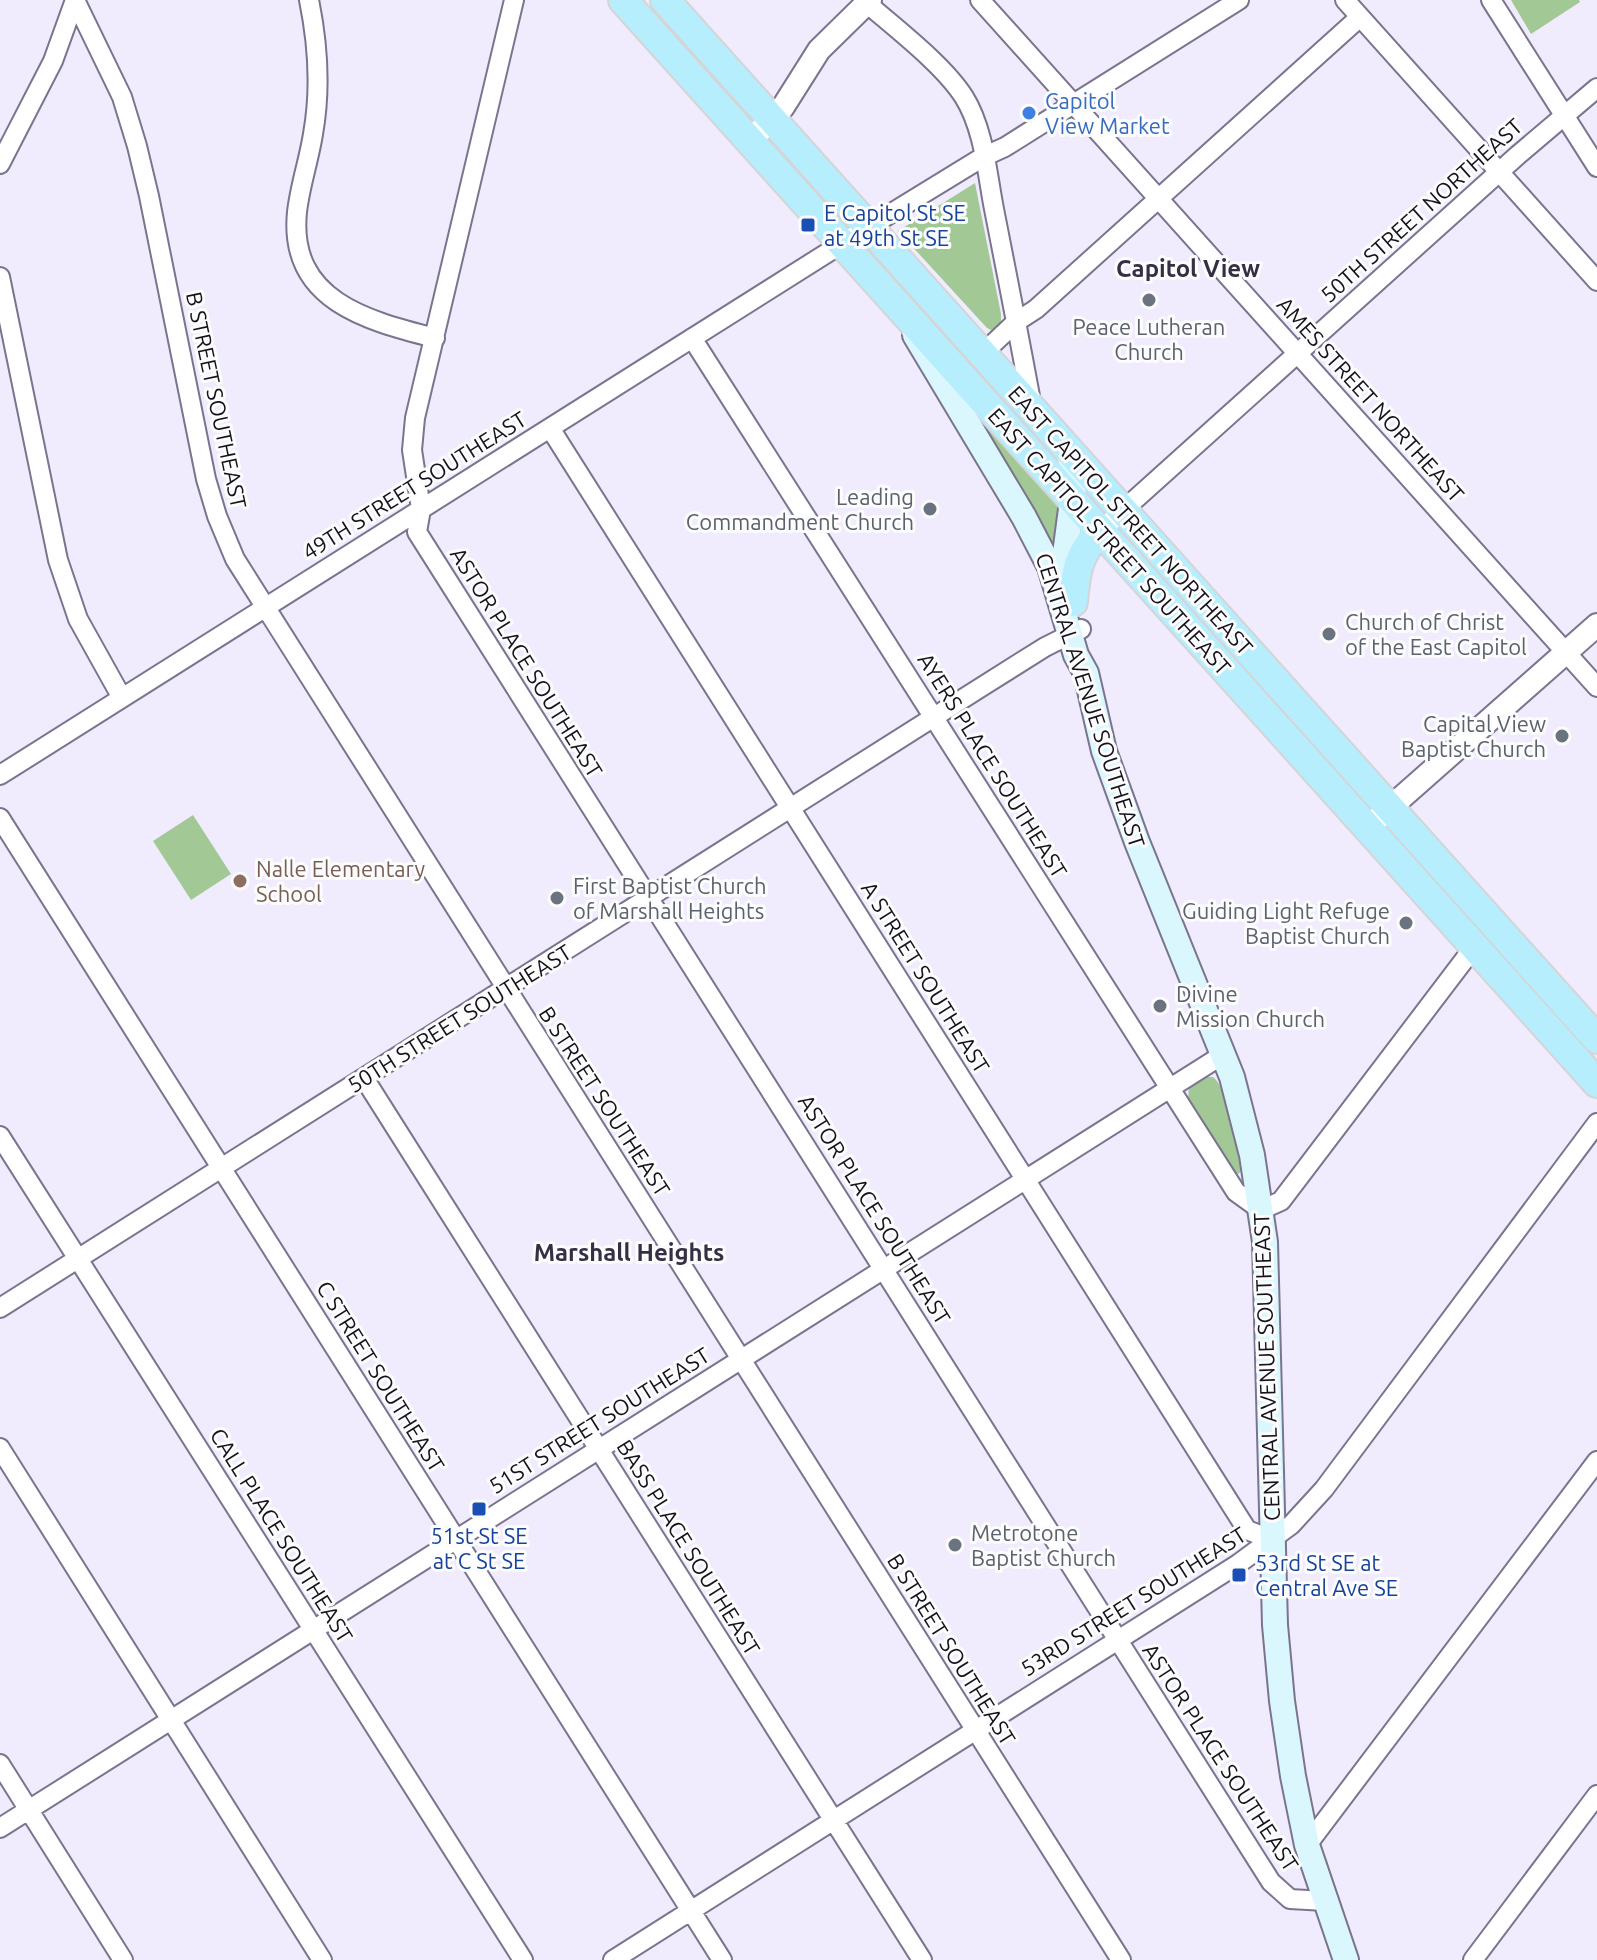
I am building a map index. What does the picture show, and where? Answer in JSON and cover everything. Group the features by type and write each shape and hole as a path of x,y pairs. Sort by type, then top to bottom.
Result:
{"main road":[{"name":"EAST CAPITOL STREET SOUTHEAST","path":"623,0 750,141 855,235 903,311 1597,1083"},
{"name":"EAST CAPITOL STREET NORTHEAST","path":"665,0 772,119 855,235 982,354 1597,1039"},
{"name":"CENTRAL AVENUE SOUTHEAST","path":"903,311 931,364 1038,540 1075,621 1104,751 1137,842 1224,1054 1247,1130 1265,1242 1280,1686 1307,1845 1346,1960"},
{"path":"1067,448 1075,479 1063,569 1075,621"},
{"path":"1075,621 1077,564 1085,547 1100,531"}],"street":[{"path":"0,164 53,61 75,0"},
{"name":"B STREET SOUTHEAST","path":"75,0 122,97 140,158 214,506 235,559 1121,1960"},
{"path":"309,0 317,52 318,87 314,133 297,209 297,234 303,258 320,286 351,312 381,325 435,338"},
{"name":"ASTOR PLACE SOUTHEAST","path":"514,0 413,434 413,463 421,509 416,527 420,537 1275,1887 1290,1899 1325,1901"},
{"name":"AMES STREET NORTHEAST","path":"980,0 1597,687"},
{"name":"49TH STREET SOUTHEAST","path":"0,775 855,235 983,157 1005,147 1072,102 1239,0"},
{"path":"1345,0 1595,275"},
{"path":"1491,0 1597,167"},
{"path":"750,141 783,107 819,50 867,1 956,86 974,118 1032,410"},
{"path":"982,354 1360,17"},
{"name":"50TH STREET NORTHEAST","path":"1100,531 1499,172 1597,88"},
{"path":"0,277 58,560 78,619 122,698"},
{"name":"AYERS PLACE SOUTHEAST","path":"692,338 1230,1186 1261,1210"},
{"name":"A STREET SOUTHEAST","path":"550,428 1247,1530 1273,1540"},
{"name":"50TH STREET SOUTHEAST","path":"0,1308 934,718 1075,621"},
{"path":"1367,828 1597,625"},
{"name":"C STREET SOUTHEAST","path":"0,818 722,1960"},
{"path":"1261,1210 1281,1201 1474,947"},
{"name":"51ST STREET SOUTHEAST","path":"0,1828 1224,1054"},
{"name":"BASS PLACE SOUTHEAST","path":"364,1078 922,1960"},
{"name":"53RD STREET SOUTHEAST","path":"613,1960 1273,1540 1291,1525 1324,1489 1597,1123"},
{"name":"CALL PLACE SOUTHEAST","path":"0,1136 523,1960"},
{"path":"0,1448 322,1960"},
{"path":"1307,1845 1597,1461"},
{"path":"0,1764 123,1960"},
{"path":"1473,1960 1597,1795"}],"green space":[{"path":"1511,0 1579,0 1580,2 1531,34"},
{"path":"975,183 1001,314 1001,322 993,331 898,231"},
{"path":"960,394 1066,510 1057,549 1037,527"},
{"path":"193,815 231,874 191,900 153,841"},
{"path":"1205,1077 1213,1077 1224,1094 1235,1135 1239,1174 1235,1173 1188,1100 1189,1087"}],"place":[{"name":"Capitol View Market","path":"1029,113"},
{"name":"E Capitol St SE at 49th St SE","path":"808,225"},
{"name":"Peace Lutheran Church","path":"1149,300"},
{"name":"Leading Commandment Church","path":"930,509"},
{"name":"Church of Christ of the East Capitol","path":"1329,634"},
{"name":"Capital View Baptist Church","path":"1562,736"},
{"name":"Nalle Elementary School","path":"240,881"},
{"name":"First Baptist Church of Marshall Heights","path":"557,898"},
{"name":"Guiding Light Refuge Baptist Church","path":"1406,923"},
{"name":"Divine Mission Church","path":"1160,1006"},
{"name":"51st St SE at C St SE","path":"479,1509"},
{"name":"Metrotone Baptist Church","path":"955,1545"},
{"name":"53rd St SE at Central Ave SE","path":"1239,1575"}],"district":[{"name":"Capitol View","path":"1188,268"},
{"name":"Marshall Heights","path":"629,1252"}]}
